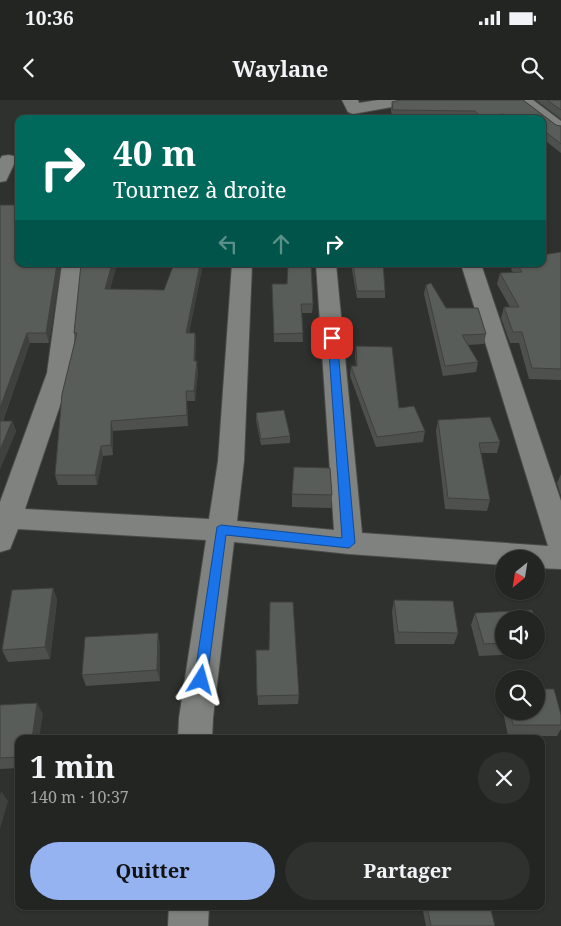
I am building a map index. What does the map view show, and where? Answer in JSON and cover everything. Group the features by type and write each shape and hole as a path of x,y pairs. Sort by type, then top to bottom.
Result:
{"street":[{"path":"350,100 353,109 403,100"},
{"path":"523,100 543,115"},
{"path":"546,117 561,128"},
{"path":"0,177 8,160"},
{"path":"72,267 58,372 2,526 221,530 349,543 561,558"},
{"path":"195,735 231,461 242,267"},
{"path":"326,267 349,543"},
{"path":"472,267 561,543"},
{"path":"188,926 189,910"}],"building":[{"path":"400,100 523,100 543,115 479,115 475,111 393,110 392,102"},
{"path":"547,100 561,100 561,110"},
{"path":"546,117 556,125 561,126 561,144 546,132"},
{"path":"0,205 15,205 15,267 57,267 46,333 27,333 0,408"},
{"path":"561,252 561,369 532,368 522,332 513,332 504,307 519,307 500,273 522,272 519,267 546,267 546,254"},
{"path":"81,267 111,267 105,289 164,290 173,267 199,267 186,333 195,333 194,361 197,361 194,391 186,391 187,415 111,421 111,445 101,446 95,475 55,475 62,394 77,333 74,333"},
{"path":"288,267 311,267 313,304 301,304 303,333 274,334 272,284 287,284"},
{"path":"353,267 383,267 385,291 357,291"},
{"path":"431,283 446,308 478,308 486,334 462,335 478,362 445,366 426,285"},
{"path":"356,346 392,347 399,408 414,406 425,431 377,437 351,366 357,366"},
{"path":"284,410 290,436 261,439 256,413"},
{"path":"490,417 500,442 479,443 490,500 448,498 438,420"},
{"path":"0,421 12,421 0,450"},
{"path":"294,467 330,468 332,495 292,494"},
{"path":"53,588 45,647 2,650 12,590"},
{"path":"394,600 453,601 458,633 398,632"},
{"path":"270,602 293,602 299,695 257,696 256,650 269,650"},
{"path":"495,612 495,643 484,644 475,613"},
{"path":"158,633 157,670 82,675 85,637"},
{"path":"545,689 554,689 561,715 561,725 513,725 512,720 545,720"},
{"path":"37,703 33,735 15,735 15,757 0,758 0,705"},
{"path":"428,910 491,910 495,926 431,926"}],"route":[{"path":"201,680 221,530 349,543 332,338"}]}
